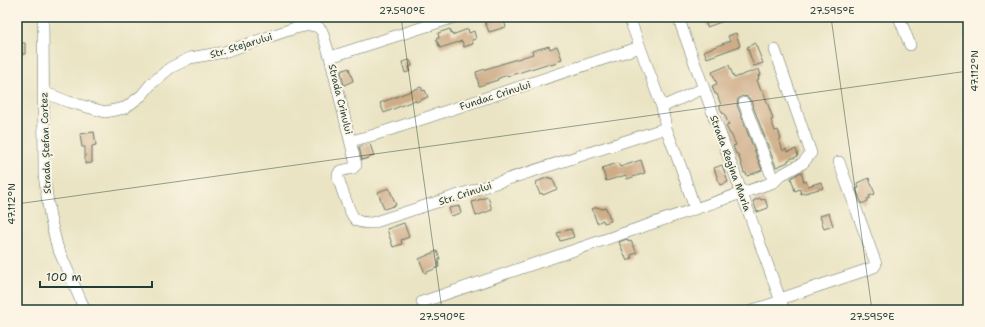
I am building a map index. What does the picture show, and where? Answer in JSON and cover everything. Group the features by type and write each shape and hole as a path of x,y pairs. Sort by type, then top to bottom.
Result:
{"street":[{"name":"Strada Ștefan Cortez","path":"43,17 44,175 50,217 58,246 85,310"},
{"path":"330,57 456,17"},
{"path":"629,17 662,106 666,128 695,209"},
{"name":"Strada Regina Maria","path":"678,17 782,303"},
{"path":"899,17 910,45"},
{"name":"Str. Stejarului","path":"43,92 69,102 105,112 125,108 142,95 151,84 170,68 190,58 224,52 295,28 310,25 318,27 322,31 330,57"},
{"name":"Fundac Crinului","path":"351,140 374,135 640,47"},
{"path":"422,302 742,194 774,182 781,175 803,163 811,153 775,50"},
{"name":"Strada Crinului","path":"330,57 351,140"},
{"path":"662,106 704,88"},
{"path":"744,103 774,182"},
{"name":"Str. Crinului","path":"351,140 356,165 353,168 340,171 338,178 355,219 363,223 372,223 666,128"},
{"path":"754,310 782,303 869,270 876,264 839,162"}],"building":[{"path":"503,17 506,27 489,32 485,22"},
{"path":"704,17 731,17 732,18 707,27"},
{"path":"450,29 452,35 468,29 469,33 474,31 476,39 472,40 473,44 464,47 462,41 440,48 436,39 439,38 438,33"},
{"path":"736,33 740,46 707,58 704,51 730,41 728,36"},
{"path":"17,43 25,43 25,54 17,54"},
{"path":"755,43 763,63 754,66 747,47"},
{"path":"549,46 550,49 557,46 562,59 556,61 557,63 551,65 550,63 508,76 507,75 497,79 498,80 479,86 476,72 533,54 532,51"},
{"path":"410,60 412,66 409,67 410,71 405,73 402,62"},
{"path":"729,65 734,78 759,69 761,75 758,76 759,79 757,80 761,91 763,90 773,119 771,120 775,131 778,130 783,151 786,149 787,152 796,149 798,156 776,167 751,101 748,97 742,96 738,99 737,105 762,170 747,176 746,173 744,173 738,154 736,154 733,146 736,145 726,126 729,125 720,108 721,105 717,94 715,94 712,86 717,84 712,72"},
{"path":"349,68 353,81 344,85 341,71"},
{"path":"421,87 423,91 425,90 428,97 416,102 415,100 384,113 380,103"},
{"path":"94,132 96,145 92,146 92,163 85,164 85,147 82,147 80,134"},
{"path":"370,144 374,156 362,160 359,147"},
{"path":"641,160 645,173 627,179 626,175 606,181 602,168 618,163 620,167"},
{"path":"722,165 728,182 720,185 714,168"},
{"path":"801,172 804,182 806,181 808,186 821,182 823,188 801,194 800,189 795,191 791,178"},
{"path":"549,177 550,179 552,178 557,189 543,195 542,193 540,194 536,182"},
{"path":"869,178 875,194 869,196 870,198 867,199 868,201 862,204 856,189 859,188 857,183"},
{"path":"389,188 396,205 384,209 378,192"},
{"path":"488,197 492,210 476,216 472,202"},
{"path":"760,198 761,200 765,199 768,208 757,212 753,201"},
{"path":"459,206 461,213 451,216 449,208"},
{"path":"597,207 602,209 606,208 611,221 604,223 603,220 597,223 592,209"},
{"path":"829,213 833,226 824,229 820,216"},
{"path":"404,223 409,237 401,240 402,244 393,247 387,229"},
{"path":"571,229 574,237 560,241 557,233"},
{"path":"627,239 629,242 631,241 637,253 631,255 632,259 627,261 619,242"},
{"path":"437,251 440,259 438,260 439,267 425,273 419,259"}]}
